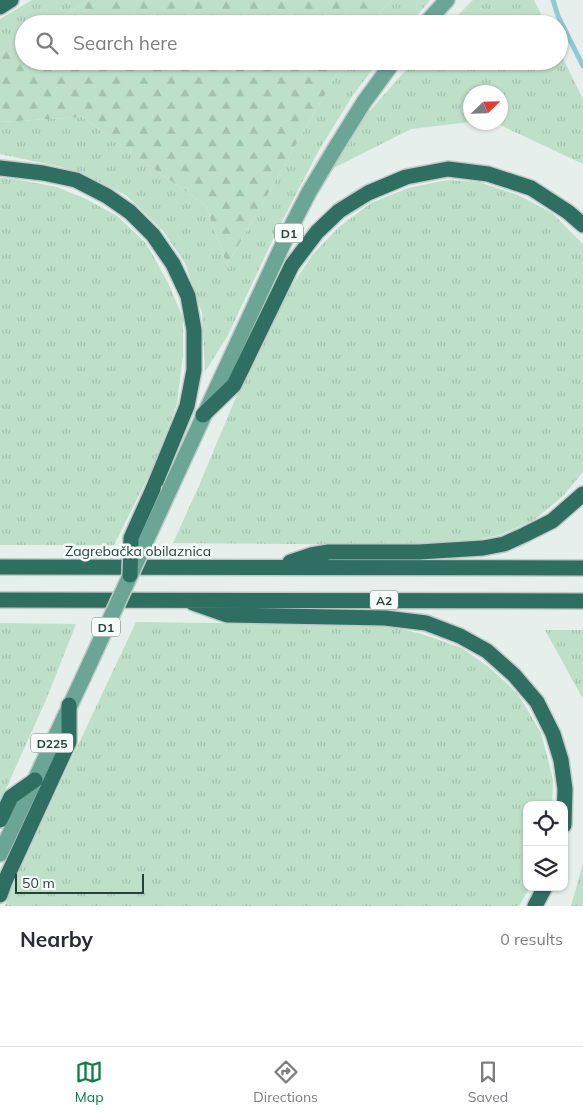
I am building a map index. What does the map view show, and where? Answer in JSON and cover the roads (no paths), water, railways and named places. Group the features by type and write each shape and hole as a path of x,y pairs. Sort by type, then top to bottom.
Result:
{"highway":[{"path":"0,7 12,0"},
{"path":"0,168 43,173 76,180 108,196 130,212 152,235 173,264 188,296 194,330 194,370 187,406 131,538 130,575"},
{"path":"204,415 234,386 292,265 317,232 339,211 368,193 406,177 448,169 488,174 531,188 568,212 583,225"},
{"path":"277,567 311,555 329,552 428,552 483,548 504,544 552,521 583,494"},
{"path":"0,558 18,567"},
{"name":"Zagrebačka obilaznica","path":"0,567 583,568"},
{"name":"A2","path":"0,600 583,600"},
{"path":"184,600 227,615 376,617 426,623 460,636 487,651 514,675 537,702 553,734 561,760 565,788 565,801"},
{"path":"0,895 4,882 69,742 69,705"},
{"path":"0,820 11,797 35,780"},
{"path":"535,906 543,891"}],"main road":[{"path":"433,15 447,0"},
{"name":"D1","path":"69,705 290,229 309,192 364,102 387,70"},
{"name":"D225","path":"0,854 69,705"}],"waterway":[{"path":"553,0 558,15"},
{"path":"568,36 583,66"}]}
